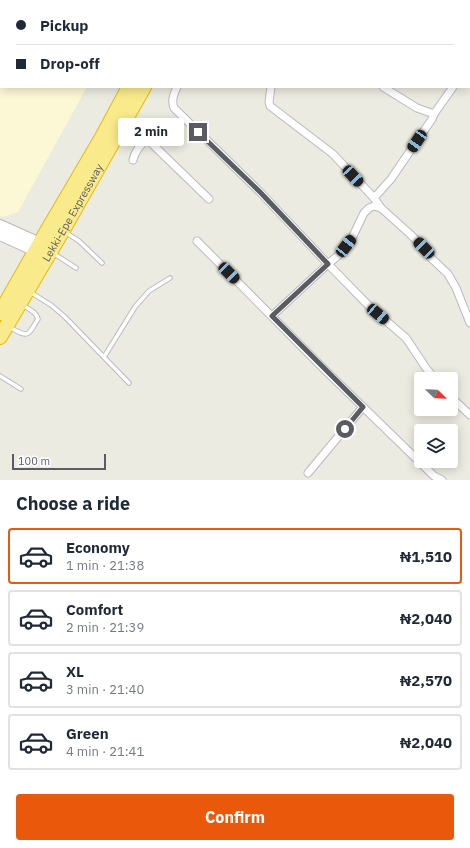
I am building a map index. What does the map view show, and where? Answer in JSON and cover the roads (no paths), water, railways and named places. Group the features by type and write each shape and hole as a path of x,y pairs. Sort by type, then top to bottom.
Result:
{"highway":[{"name":"Lekki-Epe Expressway","path":"0,313 42,248 106,143 129,88"},
{"name":"Lekki-Epe Expressway","path":"106,143 122,124 143,88"},
{"name":"Lekki-Epe Expressway","path":"3,331 27,290 42,248 63,230 94,163"}],"street":[{"path":"177,88 172,98 174,108 260,192 369,306 406,338 429,372"},
{"path":"271,88 270,106 332,154 374,198 381,208 410,234 424,248 430,257 448,274 456,288 470,323"},
{"path":"385,88 417,108 434,114"},
{"path":"374,198 391,179 452,88"},
{"path":"122,124 138,132 147,139 209,199"},
{"path":"133,160 140,146 147,139"},
{"path":"272,316 341,253 351,240 368,208 374,206 381,208"},
{"path":"0,225 15,236 42,248"},
{"path":"0,235 15,236"},
{"path":"197,241 363,407 434,476 442,480"},
{"path":"458,404 470,415"},
{"path":"308,473 363,407"}],"lane":[{"path":"63,230 79,241 102,263"},
{"path":"42,248 76,268"},
{"path":"104,357 135,307 149,291 170,278"},
{"path":"27,290 51,305 60,313 129,383"},
{"path":"3,331 24,334 30,333 38,319 38,316 20,303"},
{"path":"0,376 21,389"}]}
